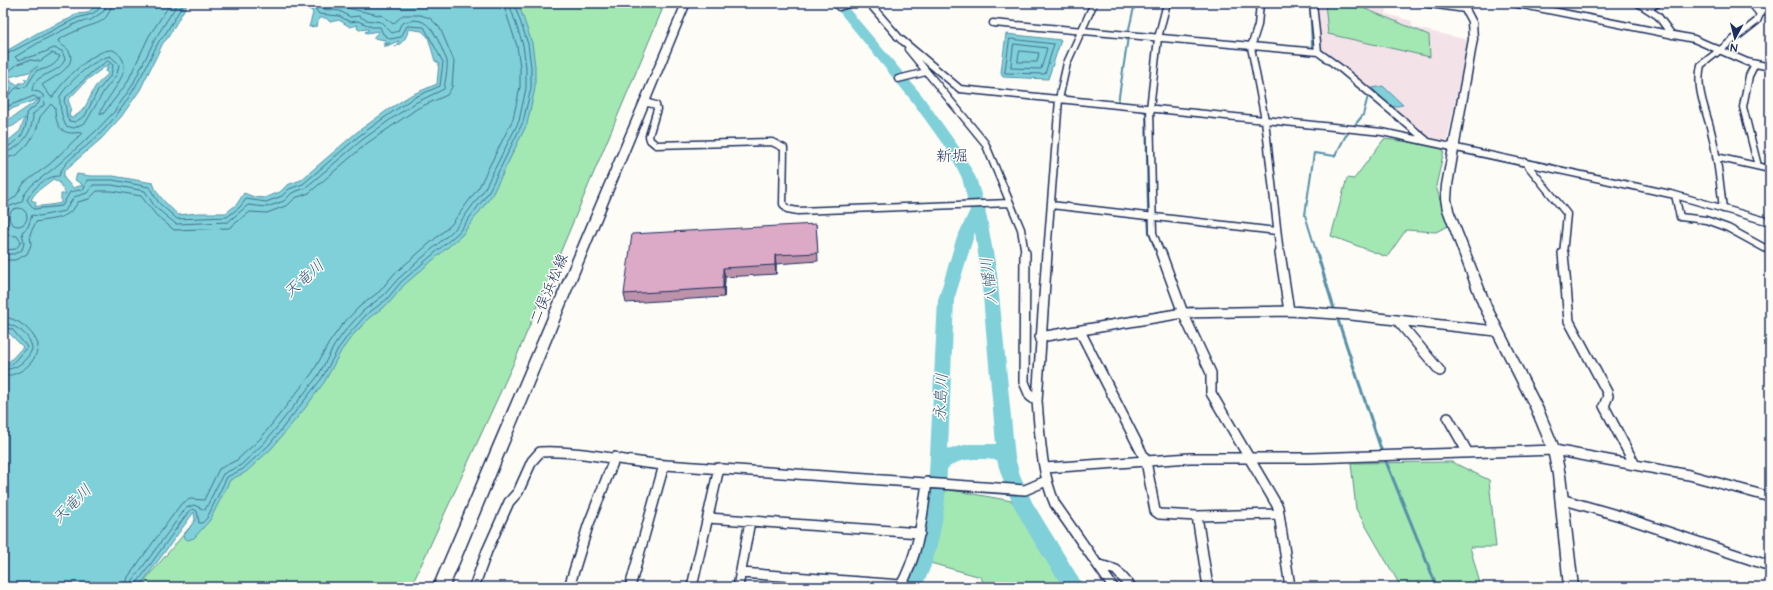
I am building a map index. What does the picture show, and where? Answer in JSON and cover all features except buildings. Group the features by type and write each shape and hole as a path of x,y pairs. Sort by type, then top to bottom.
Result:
{"main road":[{"name":"二俣浜松線","path":"441,587 686,3"}],"street":[{"path":"839,7 851,3"},
{"path":"869,3 985,143 1021,230 1025,250 1024,382 1030,396 1037,401"},
{"path":"1094,3 1080,31 1067,63 1059,99 1040,337 1037,401 1046,481 1056,504 1113,587"},
{"path":"1167,3 1158,38 1150,109 1153,233 1156,246 1183,313 1211,373 1211,394 1278,507 1290,587"},
{"path":"1260,3 1258,25 1250,47 1265,120 1277,231 1289,311"},
{"path":"1313,3 1318,52"},
{"path":"1423,3 1464,6 1472,22 1473,39 1453,146 1446,199 1448,210 1473,277 1496,331 1536,409 1554,450 1559,475 1571,587"},
{"path":"1513,3 1694,39 1755,64 1770,67"},
{"path":"1559,12 1560,3"},
{"path":"1638,3 1649,8 1664,20 1672,35"},
{"path":"1649,8 1658,3"},
{"path":"1723,208 1716,157 1699,86 1698,72 1701,65 1757,21 1760,14 1751,3"},
{"path":"1758,10 1770,12"},
{"path":"993,23 1318,52 1340,68 1387,109 1428,141"},
{"path":"897,36 960,89 1382,132 1453,146 1675,195 1770,222"},
{"path":"1755,64 1749,76 1743,107 1758,166"},
{"path":"898,79 926,72"},
{"path":"644,102 656,105 657,109 649,136 650,140 656,145 772,142 780,144 784,148 783,204 787,209 798,211 1010,203"},
{"path":"1716,157 1770,169"},
{"path":"1525,162 1567,214 1562,248 1569,321 1607,392 1608,396 1604,406 1636,465"},
{"path":"1675,195 1680,217 1706,220 1728,228 1770,251"},
{"path":"1051,205 1277,231"},
{"path":"1040,337 1183,313 1249,313 1289,311 1336,314 1496,331"},
{"path":"1398,321 1440,372"},
{"path":"1080,331 1146,461 1155,511 1159,514 1197,516 1278,514"},
{"path":"1448,418 1468,453"},
{"path":"1045,468 1190,458 1310,458 1554,450 1689,474 1770,497"},
{"path":"474,587 487,551 509,502 518,492 532,461 540,452 558,451 615,457 664,465 928,482 1025,490 1046,481"},
{"path":"569,587 588,526 615,457"},
{"path":"630,587 664,465"},
{"path":"692,587 718,468"},
{"path":"741,573 900,586 914,562 928,482"},
{"path":"1561,499 1620,516 1770,566"},
{"path":"1197,516 1208,587"},
{"path":"708,518 920,533"},
{"path":"738,587 750,521"},
{"path":"1097,564 1116,570 1131,587"}],"shaded area":[{"path":"1314,3 1389,3 1386,14 1412,21 1412,27 1468,40 1447,141 1426,139 1320,50"}],"green space":[{"path":"515,3 665,3 516,358 411,587 139,587 352,336 502,176"},
{"path":"1325,3 1351,3 1429,35 1430,57 1328,34"},
{"path":"1384,139 1445,146 1436,186 1448,226 1436,232 1406,230 1387,257 1331,236 1347,178 1354,179"},
{"path":"1452,462 1489,480 1496,547 1470,547 1481,587 1401,587 1356,509 1351,463"},
{"path":"946,489 1012,501 1065,587 985,587 981,577 923,561"}],"water":[{"name":"天竜川","path":"99,3 188,3 167,39 163,43 140,90 121,117 101,139 64,171 64,178 73,188 83,185 75,180 77,174 90,176 113,176 153,183 160,197 178,215 226,213 237,204 244,193 254,197 264,198 280,192 287,185 301,180 357,132 389,109 411,95 437,84 439,63 435,61 428,37 422,31 408,29 406,37 398,45 395,47 399,41 383,46 390,43 383,44 386,40 373,38 379,31 366,33 365,32 369,30 368,29 359,30 357,28 358,25 350,27 339,20 330,22 326,18 319,18 317,26 309,27 313,13 311,10 293,3 517,3 532,43 535,66 535,88 527,124 492,195 462,235 404,285 390,302 369,318 352,336 341,351 325,381 272,448 246,472 230,480 210,520 194,538 188,540 183,537 195,520 194,512 139,587 3,587 3,358 9,362 23,347 9,333 3,331 3,145 20,131 25,118 13,126 3,129 3,122 41,98 3,112 3,90 11,91 10,89 12,88 3,86 3,53 39,32 71,18 75,14 87,13","holes":["109,64 106,71 108,74 95,87 83,109 71,118 69,115 71,108 68,100 88,79","38,66 31,72 28,79 24,79 26,81 24,83 19,83 20,85 12,83 9,77 29,72","53,179 59,182 66,194 61,194 61,203 35,206 36,202 31,200 38,191"]},
{"path":"1006,34 1061,40 1048,79 1003,77 1001,72"},
{"path":"1383,86 1403,105 1391,107 1372,88"}],"waterway":[{"name":"八幡川","path":"838,3 916,97 956,153 969,178 977,210"},
{"path":"1128,33 1135,3"},
{"path":"1310,3 1312,46 1315,50"},
{"path":"1118,103 1128,37"},
{"path":"1317,254 1305,215 1314,153 1335,156 1345,137 1363,115 1368,96 1365,93"},
{"path":"1142,110 1146,113 1148,213"},
{"name":"永島川","path":"938,466 946,300 964,240 977,210"},
{"name":"八幡川","path":"977,210 982,228 989,274 1005,452"},
{"path":"1148,218 1149,233 1157,254"},
{"path":"1097,323 1175,310 1176,306 1157,253"},
{"path":"1317,253 1335,312"},
{"path":"1298,307 1309,308"},
{"path":"1189,308 1196,308"},
{"path":"1337,317 1381,449"},
{"path":"938,466 944,460 960,453 978,451 1005,452"},
{"name":"八幡川","path":"1005,452 1011,475 1025,508 1034,525 1074,587"},
{"path":"1385,459 1437,587"},
{"name":"永島川","path":"910,587 921,569 937,493 938,466"}],"district":[{"name":"新堀","path":"952,156"}]}
